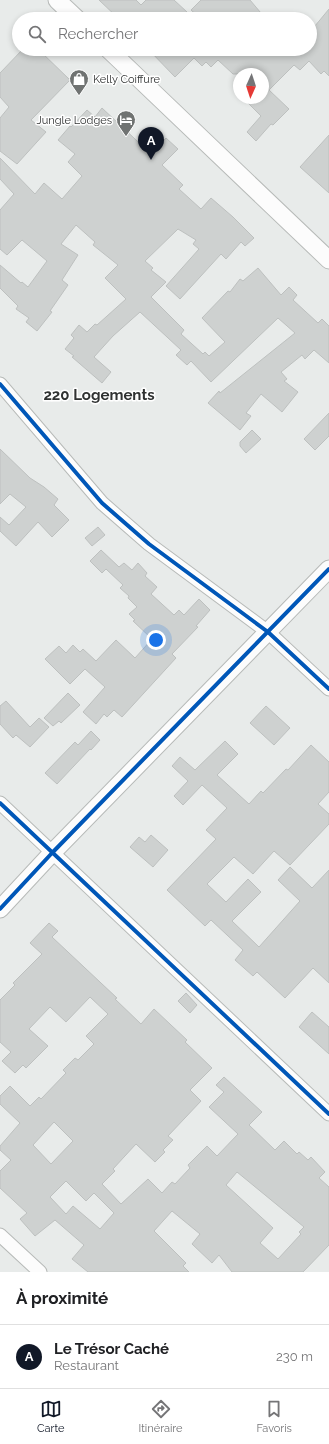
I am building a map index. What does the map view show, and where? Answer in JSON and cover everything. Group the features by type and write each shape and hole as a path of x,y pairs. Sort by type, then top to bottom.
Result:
{"street":[{"path":"57,0 70,12"},
{"path":"115,56 329,260"},
{"path":"0,384 102,503 149,544 268,632 329,689"},
{"path":"0,909 52,853 329,569"},
{"path":"0,803 329,1114"},
{"path":"0,1235 40,1272"}],"building":[{"path":"99,0 136,0 141,5 146,0 174,0 187,12 112,12"},
{"path":"201,0 250,0 260,12 193,12 191,10"},
{"path":"329,9 329,76 324,71 321,74 309,61 300,70 294,65 269,90 269,68 233,68 233,74 218,60 211,67 206,62 202,66 194,58 175,77 155,56 317,56 317,24"},
{"path":"16,56 45,56 70,80 31,120 46,132 17,164 0,151 0,118 9,107 0,97 0,73"},
{"path":"269,90 289,109 273,125 271,124 256,141 247,132 261,116 249,104 269,104"},
{"path":"102,108 151,154 166,138 178,149 162,165 183,185 179,189 201,209 211,198 254,238 245,246 241,242 226,259 221,254 180,299 166,286 199,249 193,244 196,240 178,229 145,261 153,268 151,270 166,282 151,297 184,330 181,334 203,354 205,352 209,356 225,342 202,318 228,291 230,292 240,279 243,281 258,268 281,295 289,287 297,295 293,300 318,323 322,319 329,326 329,363 314,350 305,359 302,355 281,372 287,379 284,381 298,392 282,412 261,394 246,413 251,416 240,430 208,403 219,391 220,393 295,333 278,318 211,382 191,361 187,365 176,355 181,350 140,312 113,336 94,357 111,372 102,383 72,357 74,356 65,349 74,338 71,335 79,325 87,332 126,299 105,278 118,265 93,245 95,242 76,225 61,244 78,255 62,280 68,285 50,311 52,312 37,331 26,322 29,318 16,309 18,306 0,288 0,265 28,287 47,261 22,240 7,255 0,249 0,210 14,194 0,179 0,158 35,194 44,183 62,199 82,176 68,162 75,154 58,140 87,110 95,117"},
{"path":"329,135 329,193 300,167"},
{"path":"329,413 329,436 315,450 304,439"},
{"path":"252,430 261,439 246,453 240,446 240,442"},
{"path":"0,449 30,478 58,499 54,505 69,520 52,537 38,522 16,546 0,531 0,517 9,525 26,507 10,494 0,504"},
{"path":"98,527 105,535 92,546 85,538"},
{"path":"101,550 119,567 124,563 132,570 138,563 147,573 145,576 157,587 151,594 174,615 179,610 184,615 199,599 210,610 196,626 198,627 172,654 176,658 122,717 114,710 107,717 104,714 96,724 83,712 105,687 85,669 70,684 45,659 59,646 66,653 73,645 80,652 83,649 96,661 116,640 135,658 152,639 133,621 135,620 129,614 137,607 128,598 129,596 120,588 123,585 106,569 102,573 90,561"},
{"path":"68,693 80,705 61,723 59,721 53,726 44,718"},
{"path":"6,701 30,727 39,718 49,727 30,747 16,735 13,738 0,724 0,706"},
{"path":"266,706 290,728 274,745 250,723"},
{"path":"91,731 100,740 57,784 45,773 75,742 78,745"},
{"path":"225,741 238,754 217,775 249,804 261,791 263,793 286,769 288,770 311,745 329,762 329,792 318,804 329,814 329,824 290,865 274,851 253,874 234,857 207,884 226,902 248,879 261,892 232,921 259,947 300,901 278,880 290,867 312,888 329,870 329,983 313,968 285,998 257,972 253,976 235,960 243,950 211,920 205,926 167,890 216,839 206,830 227,808 202,785 183,805 174,796 188,781 172,766 180,757 195,770"},
{"path":"151,835 168,850 153,867 130,847 139,837 145,842"},
{"path":"49,923 58,931 52,937 117,998 115,999 141,1024 154,1009 187,1040 185,1042 212,1068 190,1090 201,1101 168,1136 173,1140 163,1150 165,1152 155,1162 136,1144 113,1169 115,1171 102,1184 121,1204 148,1179 162,1193 172,1182 175,1184 190,1168 188,1165 207,1146 217,1156 238,1134 209,1107 224,1092 216,1085 224,1077 262,1112 249,1125 275,1150 284,1141 297,1154 299,1152 308,1160 311,1157 325,1172 319,1178 329,1187 329,1245 303,1272 232,1272 219,1255 212,1263 192,1244 200,1234 172,1211 154,1231 186,1263 183,1266 189,1272 88,1272 72,1259 84,1245 55,1220 35,1236 20,1219 27,1213 0,1188 0,1171 11,1160 0,1150 0,1146 20,1123 0,1104 0,1096 10,1086 30,1106 39,1097 41,1099 66,1073 63,1070 75,1058 78,1060 94,1044 86,1036 108,1014 90,997 66,1022 50,1007 29,1029 48,1046 26,1068 23,1065 15,1073 2,1061 11,1052 0,1042 0,1000 15,985 13,983 42,954 30,943","holes":["54,1122 73,1141 51,1164 33,1145","237,1172 304,1227 299,1232 301,1234 278,1259 260,1243 273,1228 226,1185","66,1181 86,1201 94,1193 114,1213 100,1229 73,1206 66,1214 50,1197"]},
{"path":"186,993 197,1005 190,1013 178,1001"},
{"path":"312,1012 329,1027 329,1054 299,1027"}],"cycle path":[{"path":"0,384 102,503 149,544 268,632 329,689"},
{"path":"0,909 52,853 329,569"},
{"path":"0,803 329,1114"}],"place":[{"name":"Kelly Coiffure","path":"79,96"},
{"name":"Jungle Lodges","path":"126,137"},
{"name":"Le Trésor Caché","path":"151,160"}],"district":[{"name":"220 Logements","path":"99,395"}]}
